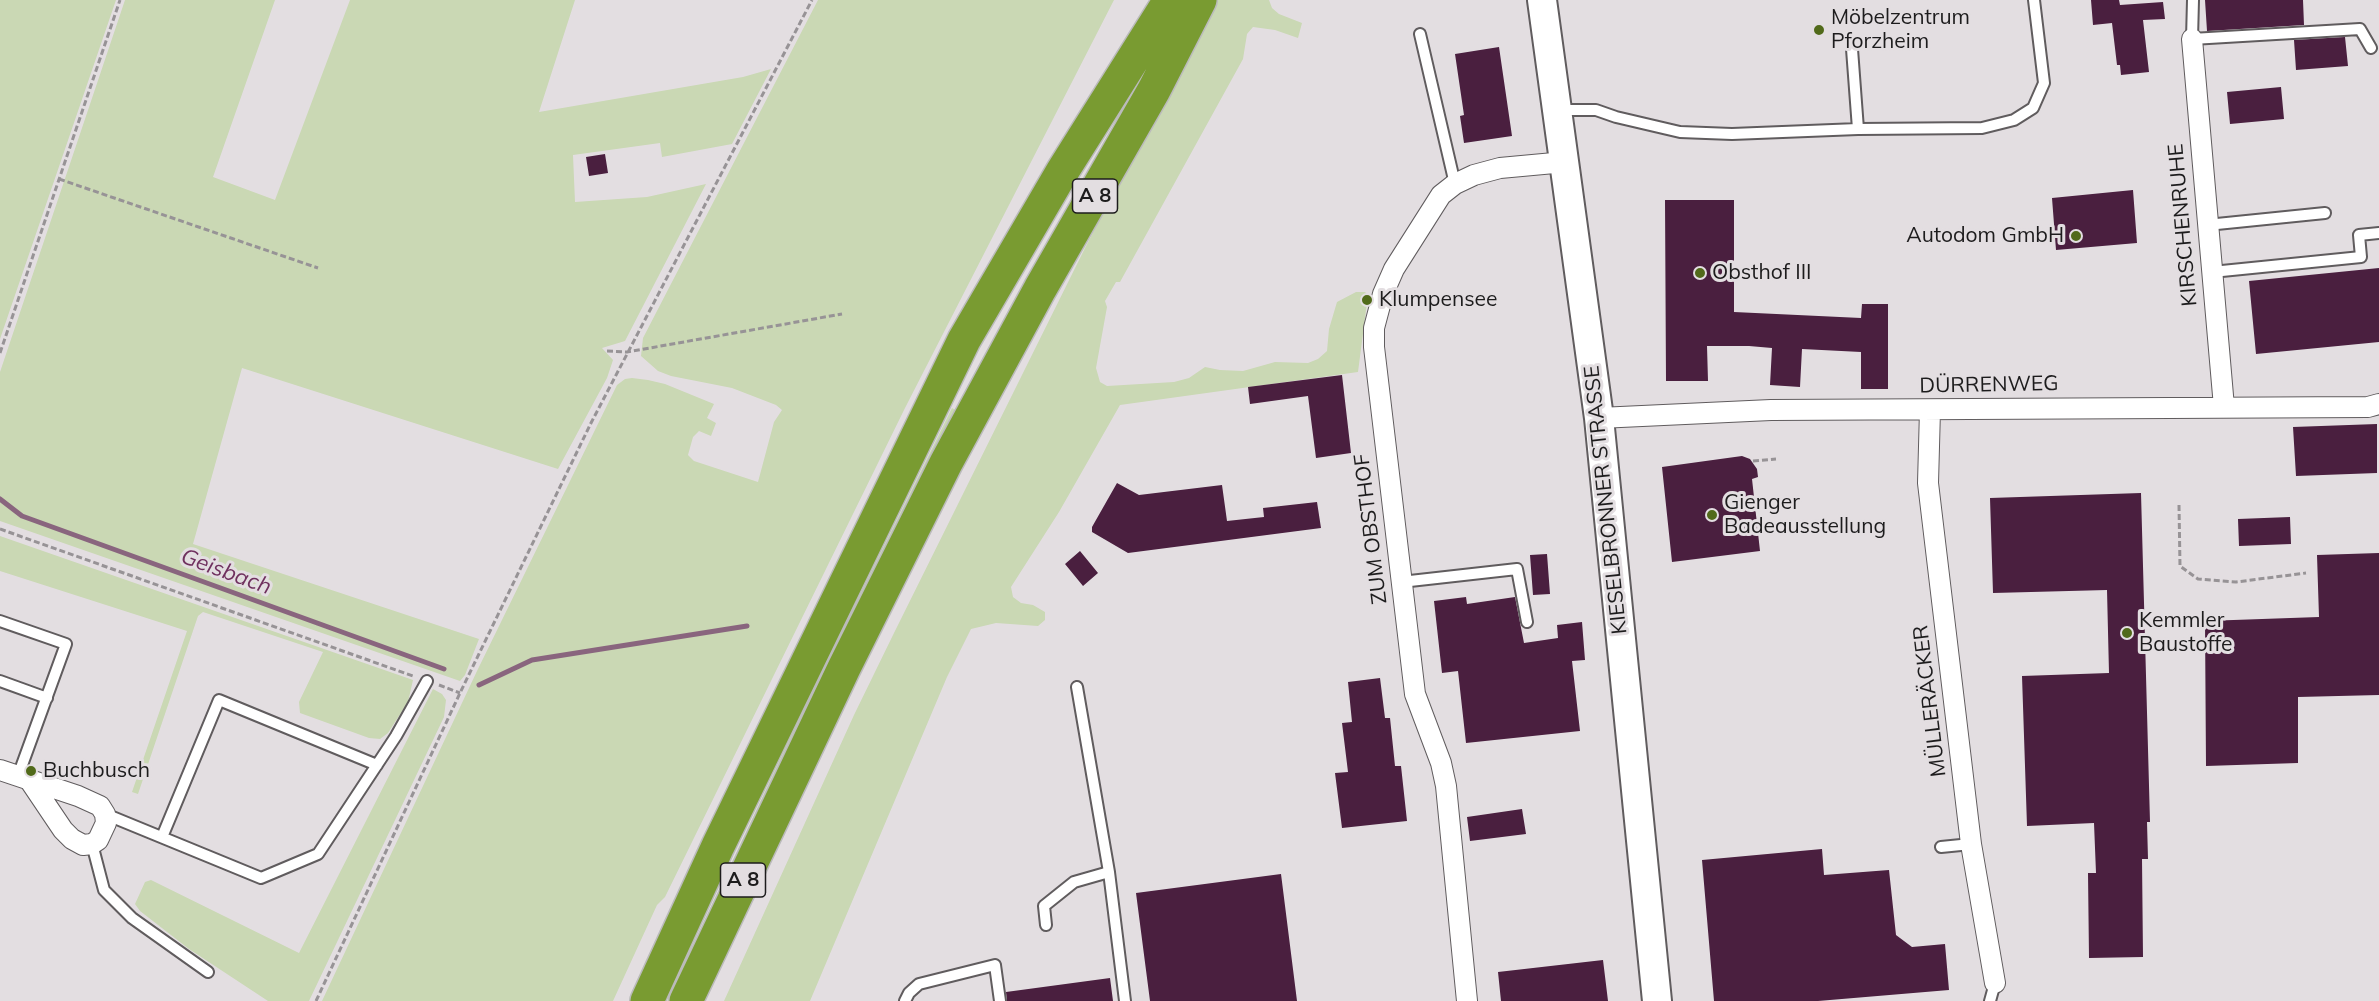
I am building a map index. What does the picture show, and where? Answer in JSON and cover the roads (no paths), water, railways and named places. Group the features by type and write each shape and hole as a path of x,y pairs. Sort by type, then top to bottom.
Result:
{"highway":[{"name":"A 8","path":"646,1001 728,825 964,340 1062,172 1170,0"},
{"name":"A 8","path":"686,1001 834,688 946,463 1154,90 1200,0"}],"street":[{"name":"KIESELBRONNER STRASSE","path":"1542,0 1599,418 1657,1001"},
{"name":"KIRSCHENRUHE","path":"2192,39 2224,407"},
{"name":"ZUM OBSTHOF","path":"1467,1001 1446,786 1441,763 1415,694 1375,357 1374,328 1383,294 1394,269 1431,207 1441,195 1455,184 1474,175 1500,168 1565,162"},
{"name":"DÜRRENWEG","path":"1599,418 1771,410 1930,411 2368,407 2379,405"},
{"name":"MÜLLERÄCKER","path":"1930,411 1928,483 1971,844 1993,992"},
{"path":"16,776 78,796 100,806 105,814 104,832 92,844 83,845 72,839 16,776"}],"lane":[{"path":"1557,110 1596,110 1680,132 1732,134 1858,129 1982,128 2014,120 2033,108 2044,83 2034,0"},
{"path":"2193,0 2192,39 2360,29 2371,48"},
{"path":"1420,34 1455,184"},
{"path":"1852,49 1858,129"},
{"path":"2207,225 2325,213"},
{"path":"2212,272 2361,257 2359,235 2379,232"},
{"path":"1401,582 1517,569 1527,622"},
{"path":"0,621 66,644 16,776"},
{"path":"0,681 46,698"},
{"path":"105,814 261,878 318,854 377,765 427,681"},
{"path":"1077,687 1109,872 1125,1001"},
{"path":"162,837 219,700 377,765"},
{"path":"92,844 104,890 132,918 208,972"},
{"path":"1941,848 1971,844"},
{"path":"1046,925 1044,906 1074,882 1109,872"},
{"path":"905,1001 909,993 919,984 994,965 1000,1001"}],"waterway":[{"name":"Geisbach","path":"0,499 22,516 444,669"},
{"path":"479,685 532,660 747,626"}],"place":[{"name":"Möbelzentrum Pforzheim","path":"1819,30"},
{"name":"Autodom GmbH","path":"2076,236"},
{"name":"Obsthof III","path":"1700,273"},
{"name":"Klumpensee","path":"1367,300"},
{"name":"Gienger Badeausstellung","path":"1712,515"},
{"name":"Kemmler Baustoffe","path":"2127,633"},
{"name":"Buchbusch","path":"31,771"}]}
